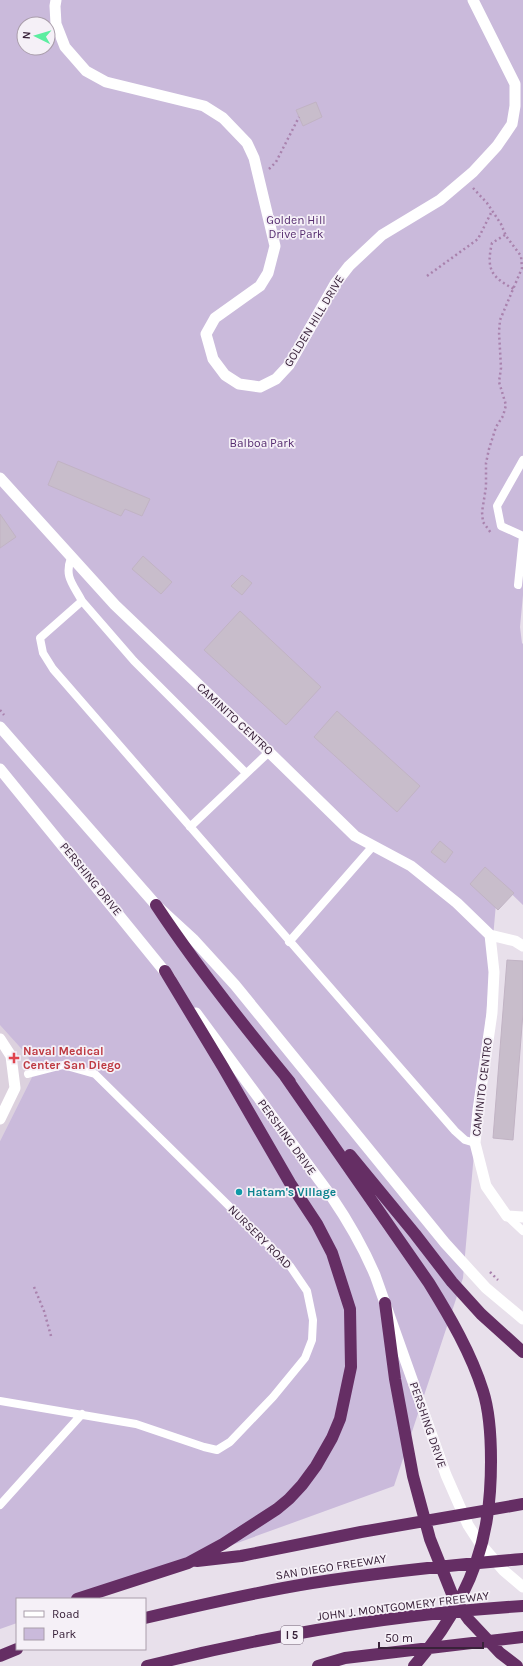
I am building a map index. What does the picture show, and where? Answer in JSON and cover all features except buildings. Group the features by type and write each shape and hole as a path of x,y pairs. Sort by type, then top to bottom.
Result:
{"highway":[{"path":"156,905 182,944 254,1040 415,1234 452,1282 481,1314 523,1352"},
{"path":"165,971 224,1067 290,1183 317,1224 332,1253 350,1309 351,1367 342,1412 332,1438 316,1466 302,1485 277,1509 223,1544 188,1563"},
{"path":"285,1076 420,1270 450,1317 467,1352 483,1392 491,1446 490,1486 487,1518 480,1549 465,1590 444,1628 414,1666"},
{"path":"385,1303 395,1379 413,1476 430,1540 454,1599 468,1620 495,1647 517,1666"},
{"path":"80,1598 188,1563 241,1556 361,1532 519,1504"},
{"name":"SAN DIEGO FREEWAY","path":"146,1618 252,1594 311,1583 423,1568 523,1559"},
{"name":"JOHN J. MONTGOMERY FREEWAY","path":"147,1666 258,1641 334,1628 440,1613 523,1606"},
{"path":"318,1666 344,1658 523,1637"},
{"path":"0,1656 16,1649"}],"street":[{"name":"GOLDEN HILL DRIVE","path":"56,0 56,24 65,47 86,72 106,82 204,106 223,118 247,143 254,158 260,180 275,246 268,273 260,286 215,318 206,334 213,359 225,375 239,384 260,387 276,379 289,365 335,284 349,266 382,235 440,200 464,180 497,146 512,124 519,106 515,84 473,0"},
{"name":"CAMINITO CENTRO","path":"0,478 71,558 120,610 355,836 411,866 457,903 490,935 494,972 492,1013 478,1110 475,1143 486,1186 507,1216"},
{"path":"0,727 156,905 193,939 235,985 446,1243 486,1288 523,1319"},
{"name":"PERSHING DRIVE","path":"0,769 165,971 331,1196 351,1226 365,1251 444,1469 468,1525 479,1542 503,1570 523,1587"},
{"path":"490,935 515,941 523,946"},
{"path":"0,1039 12,1056 14,1088 0,1119"},
{"path":"507,1216 523,1217"}],"lane":[{"path":"518,585 523,536 501,526 497,506 523,460"},
{"path":"71,558 67,568 68,575 82,601 134,661 246,773"},
{"path":"82,601 40,638 43,653 53,669 455,1131 464,1140 475,1143"},
{"path":"190,827 269,752"},
{"path":"289,942 373,846"},
{"name":"NURSERY ROAD","path":"0,1401 136,1424 217,1450 230,1442 273,1397 306,1358 312,1340 313,1320 307,1291 290,1266 96,1074 63,1065 28,1074"},
{"path":"507,1216 523,1231"},
{"path":"0,1505 82,1414"}],"path":[{"path":"260,180 276,162 299,116"},
{"path":"464,180 480,195 492,211 505,235 521,256 522,268 500,320 499,332 501,368 499,382 506,405 503,416 496,427 486,462 486,487 482,512 483,522 491,533 498,534 501,526"},
{"path":"427,276 478,239 492,211"},
{"path":"505,235 492,243 489,257 491,270 499,281 514,289"},
{"path":"34,1287 44,1311 51,1336"}],"shaded area":[{"name":"Naval Medical Center San Diego","path":"0,1014 24,1038 32,1077 0,1141"}],"green space":[{"name":"Balboa Park","path":"0,0 523,0 523,595 520,627 523,644 523,905 498,881 463,1278 394,1486 86,1598 16,1598 16,1623 0,1629 0,1141 32,1077 28,1056 0,1025"}],"place":[{"name":"Naval Medical Center San Diego","path":"14,1058"},
{"name":"Hatam's Village","path":"239,1192"}],"park label":[{"name":"Golden Hill Drive Park","path":"296,227"}]}
